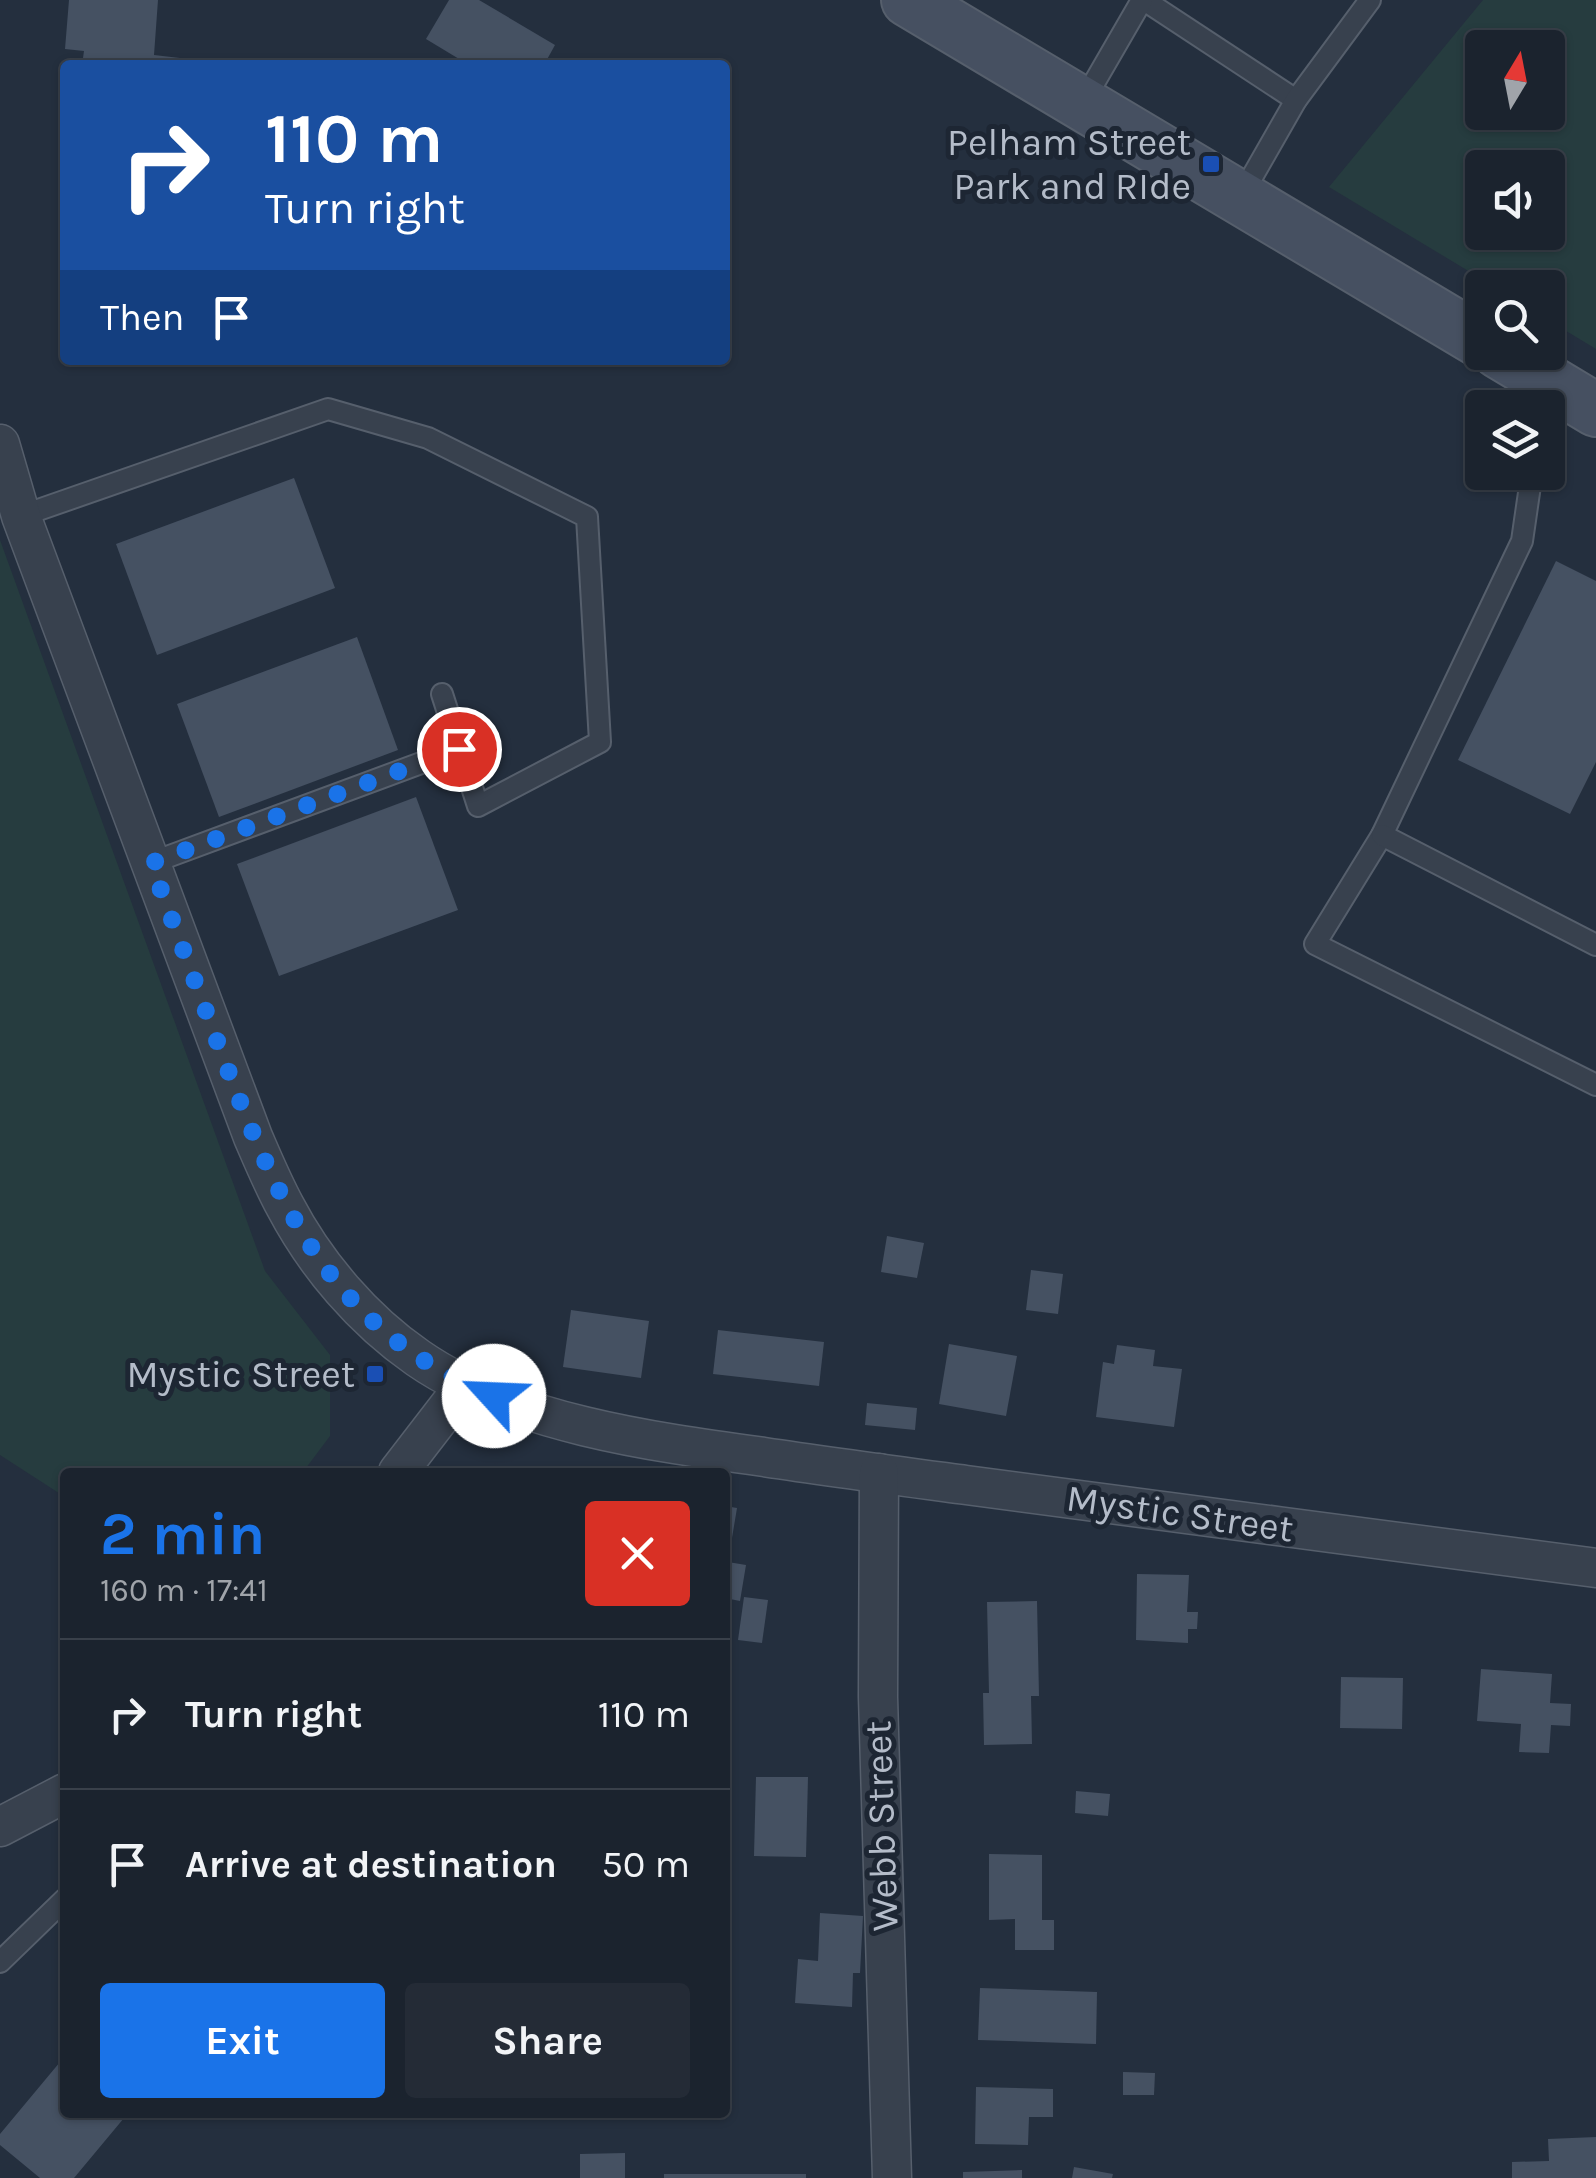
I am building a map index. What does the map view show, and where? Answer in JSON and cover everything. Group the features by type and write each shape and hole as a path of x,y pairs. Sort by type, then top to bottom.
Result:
{"main road":[{"path":"908,0 1465,332"},
{"path":"1518,370 1540,390"},
{"path":"1565,400 1596,410"}],"street":[{"name":"Mystic Street","path":"0,444 21,516 253,1137 284,1205 306,1243 357,1307 420,1359 465,1385 523,1408 648,1440 1596,1568"},
{"path":"401,1468 465,1385"},
{"name":"Webb Street","path":"879,1473 878,1697 892,2178"},
{"path":"0,1827 60,1797"}],"lane":[{"path":"1082,104 1143,0 1296,100"},
{"path":"1240,198 1296,100 1370,0"},
{"path":"21,516 328,409 428,438 587,516 600,742 478,806 442,694"},
{"path":"1529,490 1522,542 1382,835 1316,944 1596,1085"},
{"path":"151,863 459,749"},
{"path":"1382,835 1596,946"},
{"path":"0,1962 60,1905"}],"green space":[{"path":"1483,0 1596,0 1596,349 1565,330 1565,270 1467,270 1329,187"},
{"path":"0,540 265,1271 330,1355 330,1436 306,1468 60,1468 60,1494 0,1455"}],"building":[{"path":"69,0 158,0 154,55 180,58 83,60 84,51 65,49"},
{"path":"449,0 479,0 555,45 547,60 461,60 426,39"},
{"path":"294,478 335,588 157,655 116,544"},
{"path":"1556,561 1596,581 1596,762 1570,814 1458,760"},
{"path":"357,637 398,750 219,817 177,704"},
{"path":"416,797 458,910 279,976 237,864"},
{"path":"887,1236 924,1243 917,1278 881,1272"},
{"path":"1031,1270 1063,1274 1058,1314 1026,1310"},
{"path":"571,1310 649,1321 641,1378 563,1367"},
{"path":"718,1330 824,1342 819,1386 713,1374"},
{"path":"949,1344 1017,1356 1006,1416 939,1404"},
{"path":"1117,1345 1155,1350 1153,1366 1182,1369 1174,1427 1096,1417 1103,1362 1114,1364"},
{"path":"867,1403 917,1408 915,1430 865,1425"},
{"path":"730,1507 737,1508 730,1550"},
{"path":"730,1562 746,1565 740,1601 730,1599"},
{"path":"1137,1574 1189,1575 1187,1612 1198,1612 1197,1629 1188,1629 1188,1643 1136,1640"},
{"path":"744,1597 768,1600 762,1643 738,1640"},
{"path":"1037,1601 1039,1696 1031,1696 1032,1744 984,1745 983,1693 989,1693 987,1602"},
{"path":"1481,1669 1552,1674 1550,1703 1571,1704 1570,1726 1551,1725 1549,1753 1519,1752 1521,1724 1477,1721"},
{"path":"1341,1677 1403,1678 1402,1729 1340,1728"},
{"path":"756,1777 808,1777 806,1857 754,1856"},
{"path":"1076,1791 1110,1794 1108,1816 1075,1813"},
{"path":"989,1854 1042,1855 1042,1920 1054,1920 1054,1950 1015,1950 1015,1919 989,1920"},
{"path":"820,1913 863,1916 860,1973 853,1973 852,2007 795,2003 798,1959 818,1961"},
{"path":"980,1988 1097,1992 1096,2044 978,2040"},
{"path":"60,2062 60,2118 124,2118 74,2178 40,2178 0,2145 0,2134"},
{"path":"1123,2072 1155,2073 1154,2095 1123,2095"},
{"path":"976,2087 1053,2089 1053,2117 1029,2117 1028,2145 975,2144"},
{"path":"1596,2137 1596,2178 1512,2178 1512,2162 1549,2161 1548,2139"},
{"path":"625,2153 625,2178 580,2178 580,2154"},
{"path":"1074,2167 1113,2174 1112,2178 1072,2178"},
{"path":"1022,2170 1022,2178 963,2178 963,2172"},
{"path":"664,2174 806,2174 806,2178 664,2178"}],"place":[{"name":"Pelham Street Park and RIde","path":"1211,164"},
{"name":"Mystic Street","path":"375,1374"}],"route":[{"path":"459,749 151,863 253,1137 306,1243 357,1307 393,1339 465,1385 494,1396"}]}
